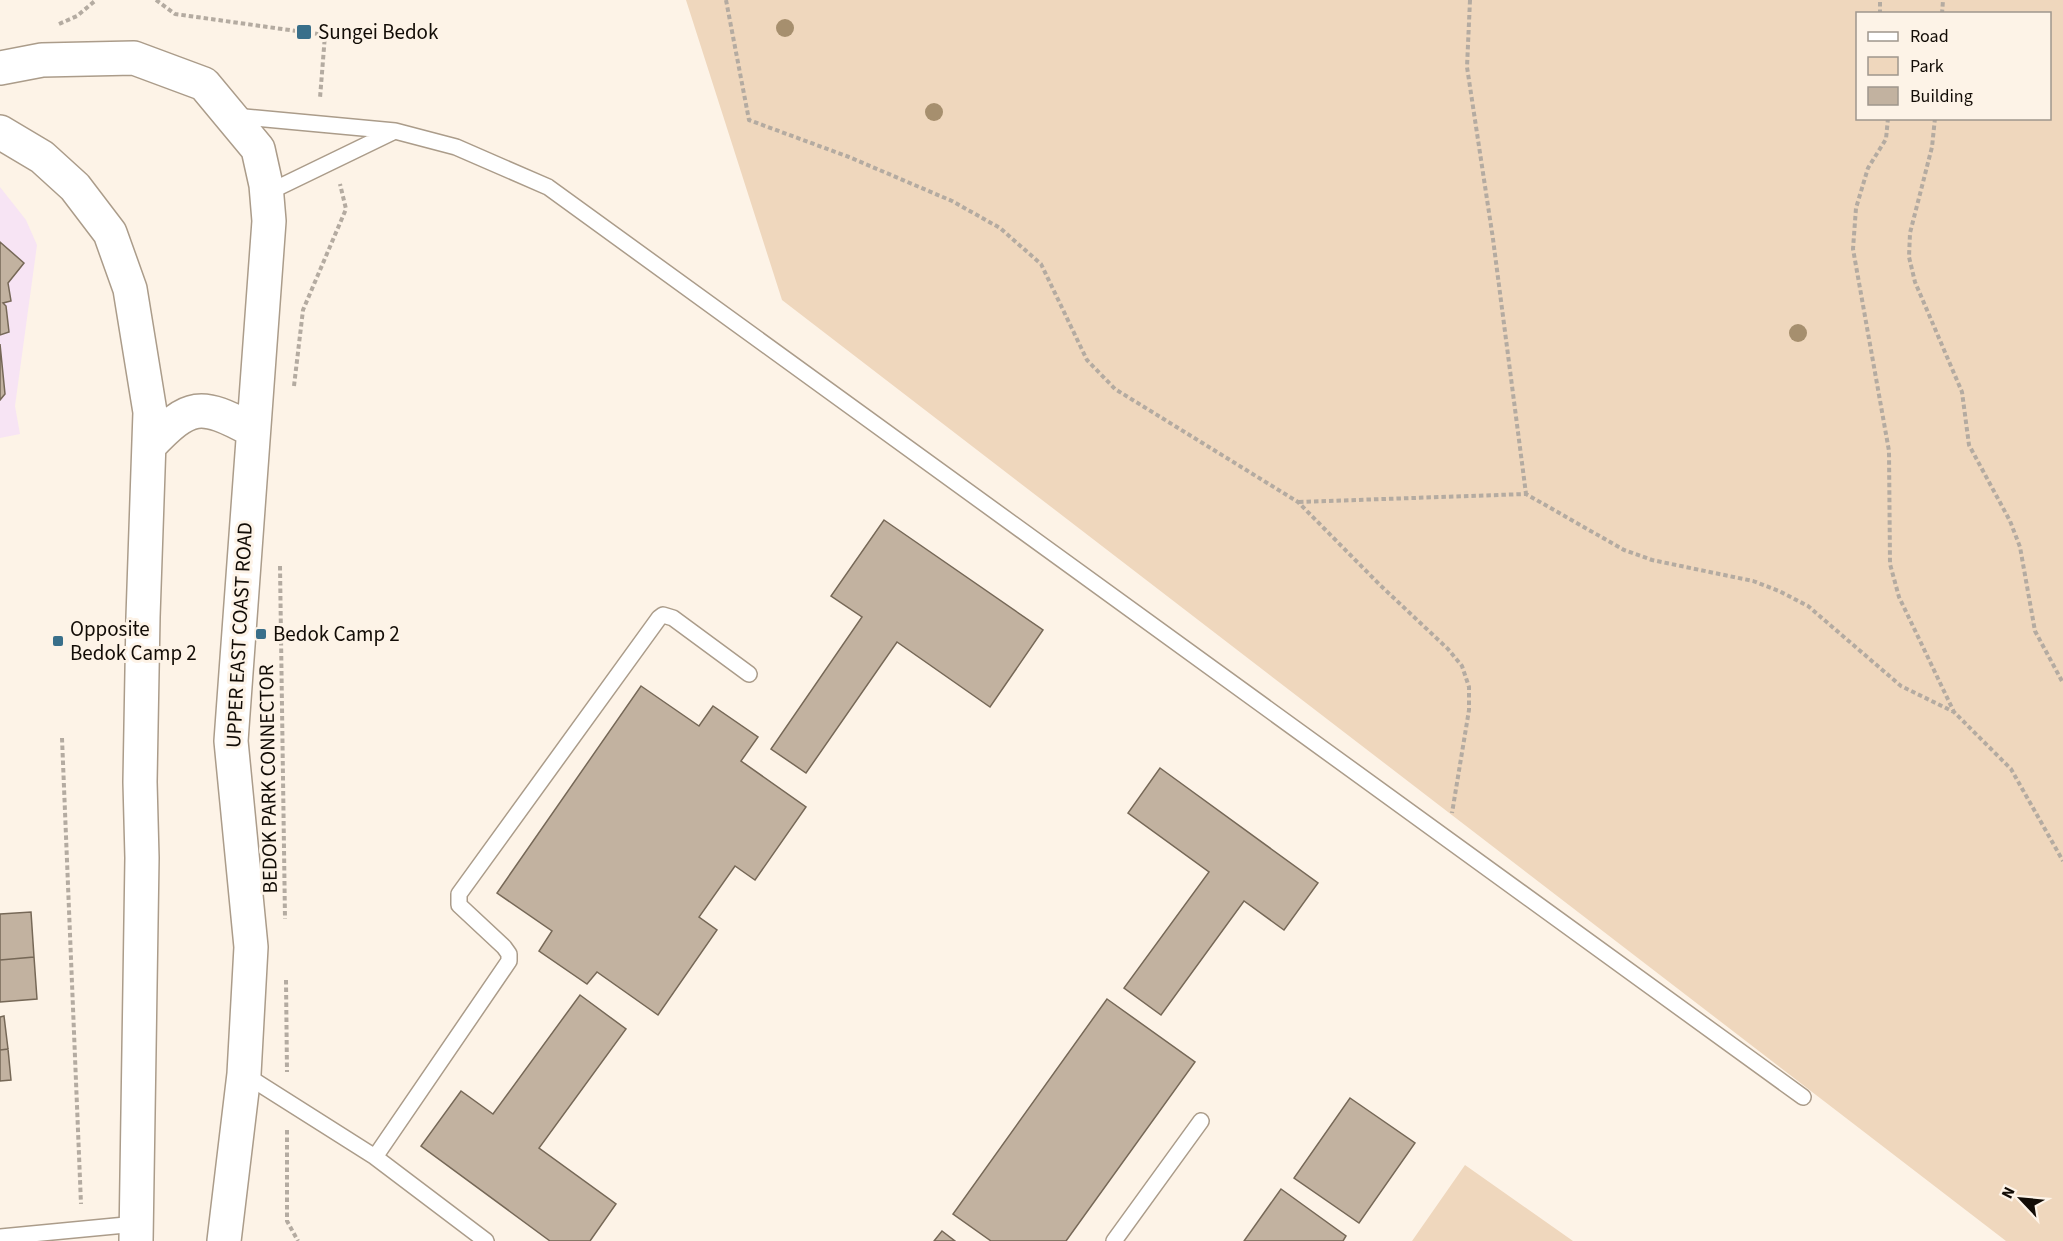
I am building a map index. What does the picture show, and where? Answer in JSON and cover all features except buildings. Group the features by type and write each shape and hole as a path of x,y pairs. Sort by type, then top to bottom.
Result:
{"main road":[{"name":"UPPER EAST COAST ROAD","path":"0,68 42,60 134,58 204,84 234,116 258,149 267,193 269,221 231,741 251,947 244,1074 224,1241"},
{"path":"0,132 42,157 75,187 110,233 130,289 150,412 140,782 142,858 136,1232"},
{"path":"149,446 175,420 197,410 209,410 225,415 252,430"}],"lane":[{"path":"234,116 395,131 456,147 548,187 1803,1097"},
{"path":"267,193 395,131"},
{"path":"375,1157 509,961 509,954 504,947 459,905 459,894 654,623 663,615 673,618 749,674"},
{"path":"244,1074 375,1157 486,1241"},
{"path":"1114,1241 1201,1121"},
{"path":"0,1237 82,1229 136,1232"}],"path":[{"path":"156,0 175,14 325,35 320,107 324,124"},
{"path":"726,0 749,120 849,157 952,201 1000,228 1041,264 1088,360 1115,389 1298,502 1380,585 1448,649 1462,666 1469,687 1469,710 1447,841"},
{"path":"1470,0 1467,67 1493,239 1526,494"},
{"path":"1888,120 1886,138 1868,168 1856,207 1853,249 1889,451 1890,564 1899,597 1954,712"},
{"path":"1935,120 1932,147 1910,233 1909,257 1915,282 1962,392 1969,445 2010,521 2020,547 2035,631 2063,683"},
{"path":"293,390 303,310 346,209 334,162"},
{"path":"1298,502 1526,494 1624,550 1652,560 1753,581 1779,591 1809,606 1900,686 1954,712 2011,769 2063,861"},
{"name":"BEDOK PARK CONNECTOR","path":"280,563 285,922"},
{"path":"62,738 82,1229"},
{"path":"286,970 287,1221 298,1241"}],"shaded area":[{"path":"0,187 26,220 37,245 15,406 20,434 0,438"}],"green space":[{"path":"686,0 2063,0 2063,1241 2006,1241 782,300"},
{"path":"1465,1165 1573,1241 1412,1241"}],"place":[{"name":"Sungei Bedok","path":"304,32"},
{"name":"Bedok Camp 2","path":"261,634"},
{"name":"Opposite Bedok Camp 2","path":"58,641"}]}
